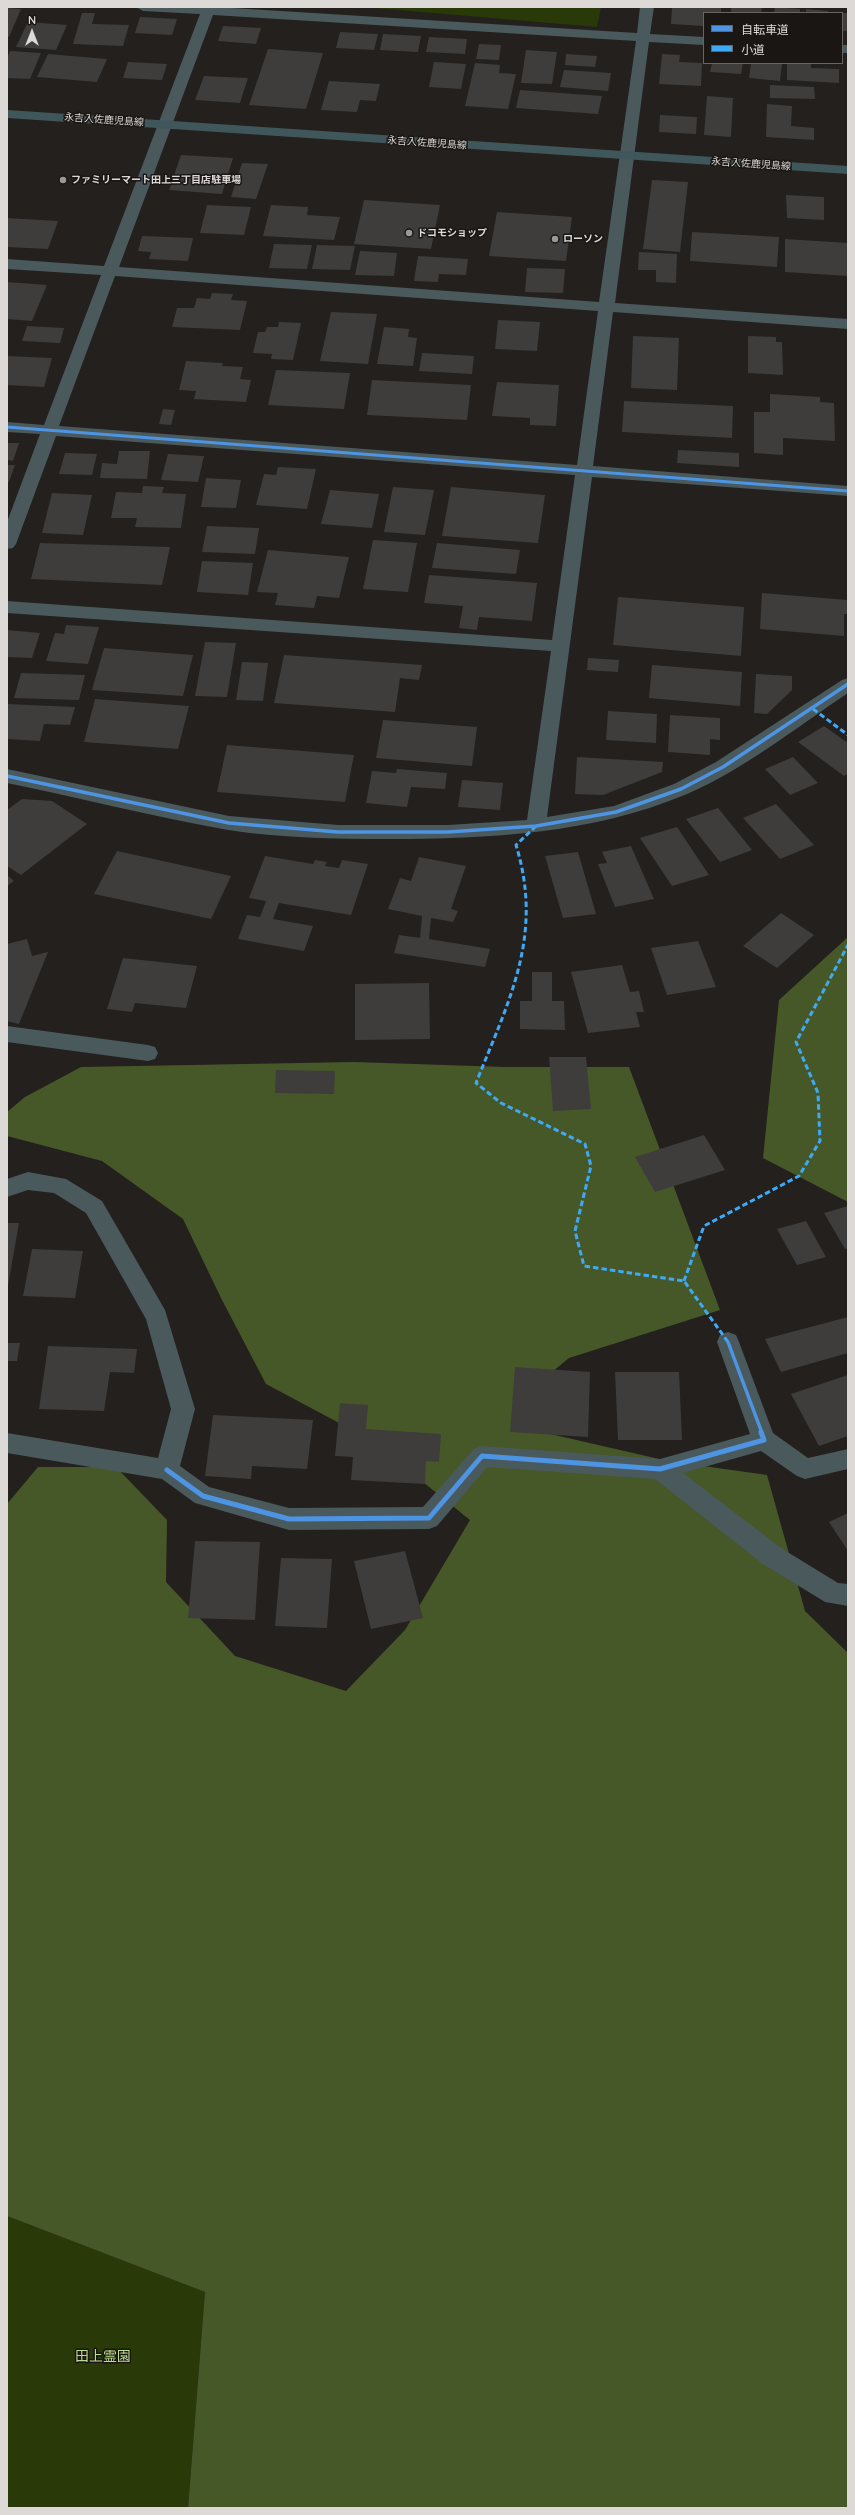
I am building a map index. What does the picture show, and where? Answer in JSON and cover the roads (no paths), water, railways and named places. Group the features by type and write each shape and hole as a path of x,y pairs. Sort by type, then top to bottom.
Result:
{"main road":[{"name":"永吉入佐鹿児島線","path":"7,114 848,170"}],"street":[{"path":"144,7 208,9 703,41"},
{"path":"536,826 647,7"},
{"path":"7,544 208,9"},
{"path":"7,264 848,324"},
{"path":"7,427 848,491"},
{"path":"7,607 560,646"},
{"path":"11,780 229,823 346,832 448,832 536,826 616,812 681,789 723,767 848,684"},
{"path":"7,1034 148,1054"},
{"path":"7,1188 28,1181 58,1185 94,1207 158,1317 182,1409 167,1470"},
{"path":"728,1342 764,1440 806,1469 848,1459"},
{"path":"7,1443 167,1470 202,1496 289,1519 297,1519 429,1518 482,1456 660,1469 764,1440"},
{"path":"660,1469 772,1556 834,1594 848,1595"}],"place":[{"name":"ファミリーマート田上三丁目店駐車場","path":"63,180"},
{"name":"ドコモショップ","path":"409,233"},
{"name":"ローソン","path":"555,239"}],"park label":[{"name":"田上霊園","path":"103,2357"}]}
